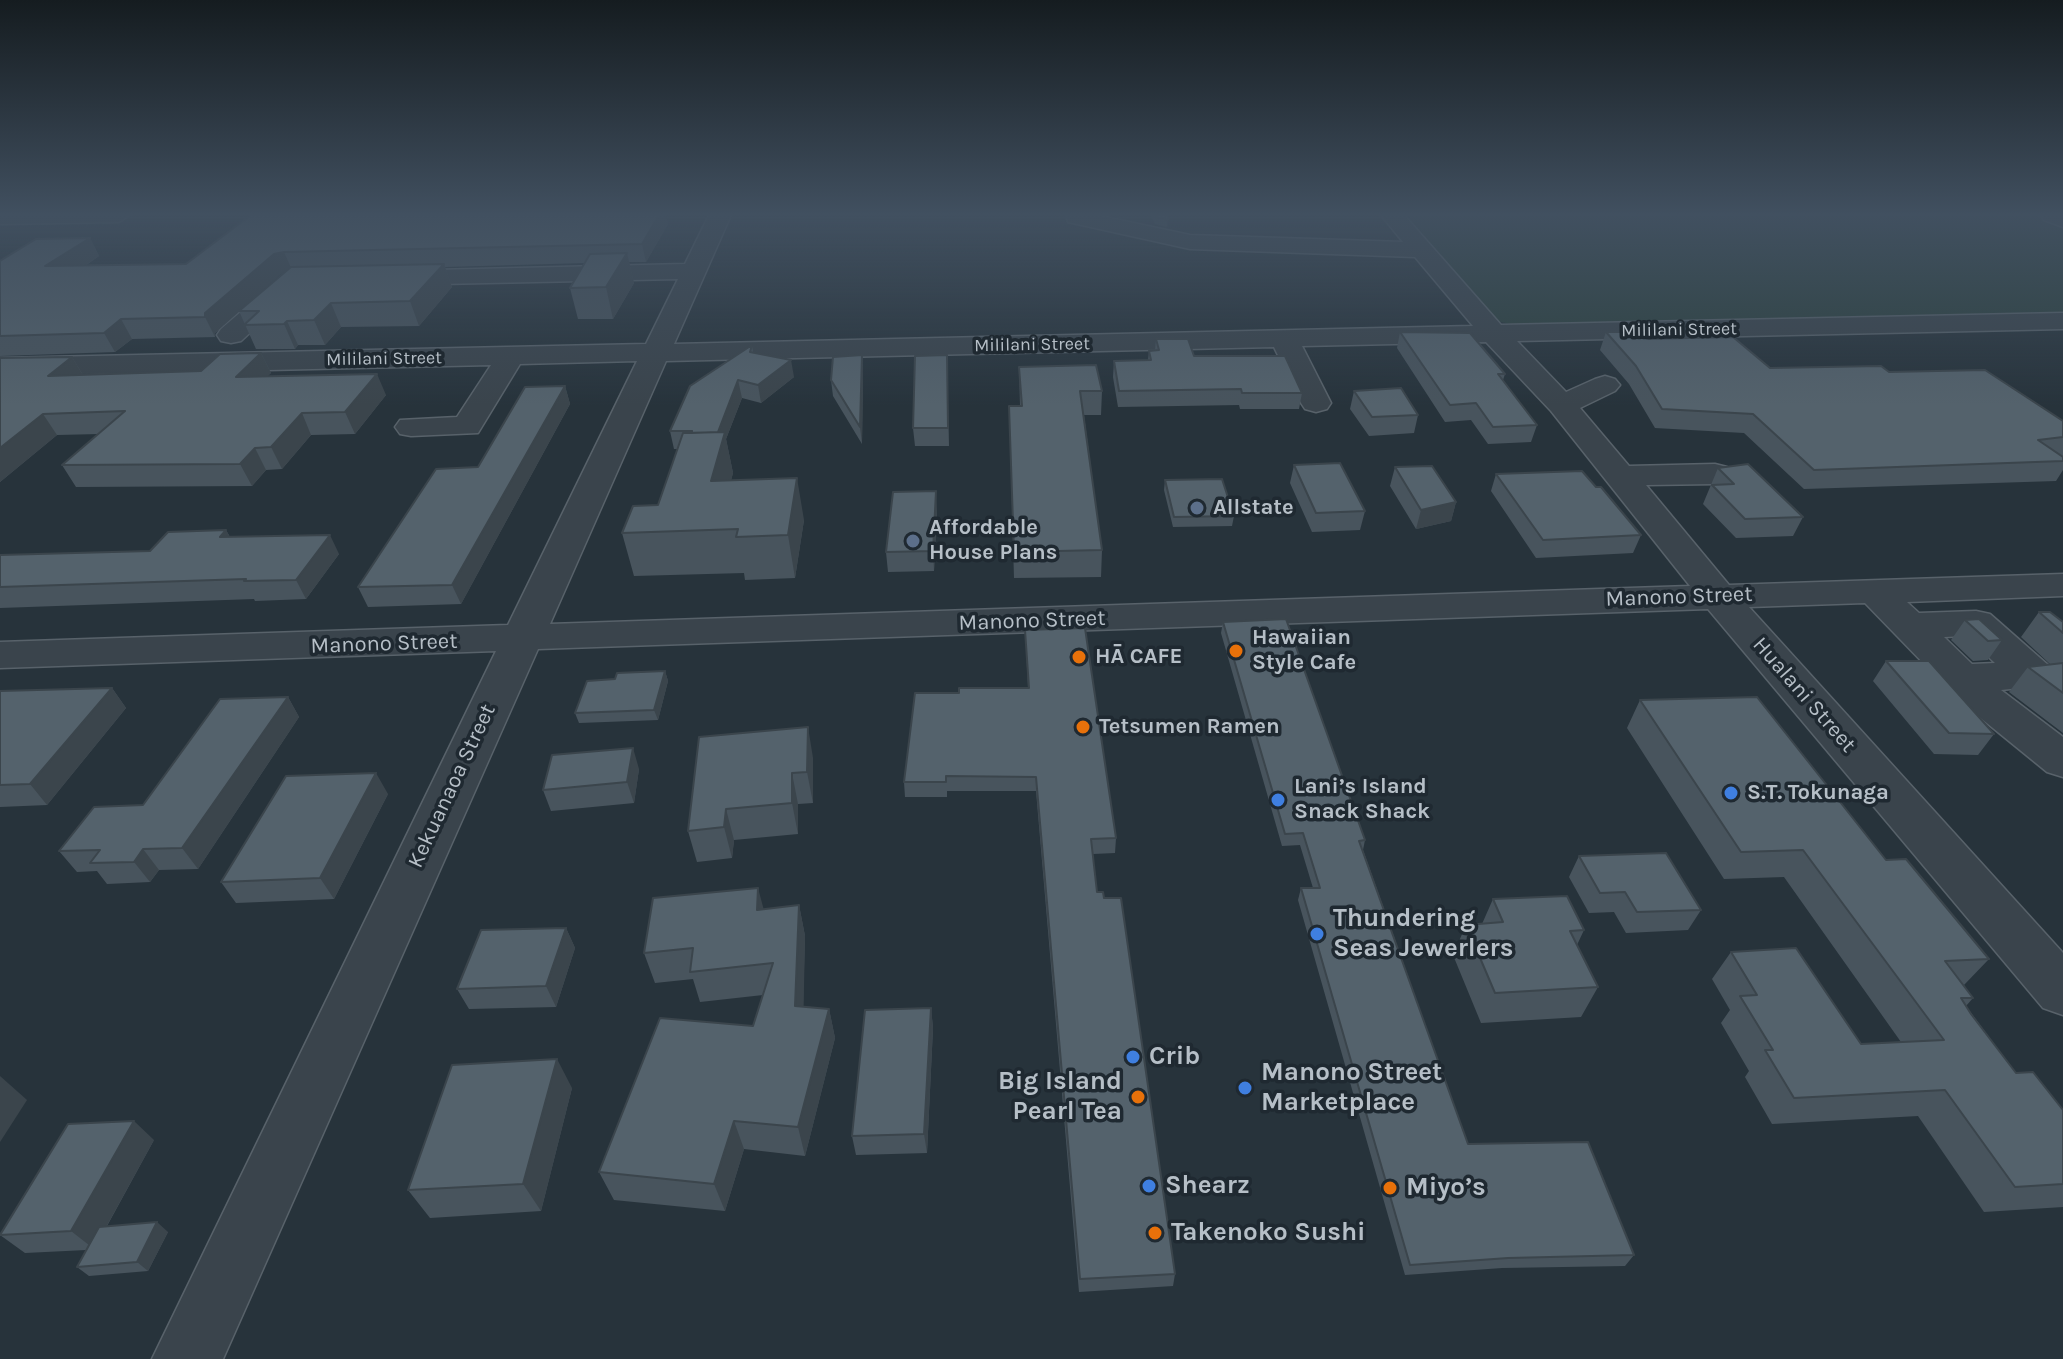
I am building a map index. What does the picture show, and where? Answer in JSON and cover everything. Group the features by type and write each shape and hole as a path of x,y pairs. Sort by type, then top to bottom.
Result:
{"street":[{"path":"370,279 393,278"},
{"name":"Kekuanaoa Street","path":"187,1359 691,278"},
{"name":"Hualani Street","path":"1437,278 1562,405 1718,596 2063,991"},
{"path":"231,335 293,280 308,280"},
{"name":"Mililani Street","path":"0,367 2063,321"},
{"path":"1284,339 1316,403"},
{"path":"411,427 467,426 511,356"},
{"path":"1562,405 1605,385"},
{"path":"1617,476 1715,474"},
{"name":"Manono Street","path":"0,655 2063,585"},
{"path":"1874,591 1962,678 2063,761"},
{"path":"1908,626 1976,623 2033,675 1962,678"}],"green space":[{"path":"1460,278 2063,278 2063,315 1537,329 1496,321"}],"building":[{"path":"0,278 245,278 205,313 205,317 121,319 104,333 0,336"},
{"path":"278,278 431,278 410,301 331,303 314,320 244,325 259,311 239,311"},
{"path":"576,278 611,278 606,287 570,288"},
{"path":"1400,332 1470,333 1505,374 1498,374 1537,425 1493,427 1476,403 1450,405"},
{"path":"1606,332 1640,332 1647,339 1733,337 1770,368 1881,366 1889,372 1985,370 2063,421 2063,437 2038,440 2063,457 2063,461 1814,470 1753,414 1662,409 1636,366"},
{"path":"1156,339 1188,339 1194,356 1285,356 1302,393 1242,393 1241,389 1119,391 1114,361 1151,360 1149,351 1159,350"},
{"path":"752,345 750,352 791,360 758,385 738,380 718,432 670,431 690,386"},
{"path":"261,353 236,377 377,374 345,412 302,413 271,447 255,448 240,464 62,465 125,411 43,414 0,448 0,358 72,357 48,376 201,371 220,354"},
{"path":"862,355 860,427 831,380 833,357"},
{"path":"947,355 948,428 913,428 915,356"},
{"path":"1096,365 1102,391 1080,391 1102,550 1014,552 1009,406 1022,406 1019,367"},
{"path":"565,386 452,585 358,587 436,469 478,467 525,387"},
{"path":"1401,388 1418,415 1372,417 1354,391"},
{"path":"725,432 711,481 797,478 788,535 736,537 738,529 622,533 633,506 658,505 683,433"},
{"path":"1340,463 1365,511 1316,513 1294,465"},
{"path":"1748,464 1803,517 1745,519 1712,485 1734,484 1718,468"},
{"path":"1432,466 1456,502 1421,510 1395,467"},
{"path":"1582,471 1596,487 1601,487 1641,535 1543,540 1496,474"},
{"name":"Allstate","path":"1222,479 1234,516 1174,517 1165,480"},
{"name":"Affordable House Plans","path":"936,491 933,551 886,552 893,492"},
{"path":"226,530 220,537 330,535 296,580 0,587 0,555 150,551 168,532"},
{"path":"2039,612 2050,612 2063,622 2063,633"},
{"path":"1286,619 1365,840 1359,841 1468,1144 1588,1142 1634,1255 1508,1258 1410,1265 1301,888 1320,888 1303,833 1285,834 1223,622"},
{"path":"1979,619 2002,640 1988,641 1965,620"},
{"path":"1085,628 1116,838 1091,839 1097,892 1103,892 1104,898 1121,898 1175,1274 1080,1279 1036,777 946,776 946,782 904,782 915,693 959,693 959,688 1029,688 1025,630"},
{"path":"1886,661 1929,661 1994,734 1949,733"},
{"path":"2063,663 2063,693 2028,667"},
{"path":"665,671 654,710 575,713 587,681 615,679 617,673"},
{"path":"112,688 30,784 0,785 0,691"},
{"path":"288,697 182,848 143,849 134,862 90,863 100,850 59,851 94,807 143,805 220,699"},
{"path":"1757,697 1886,860 1906,859 1989,959 1945,961 1973,998 1961,998 1971,1014 2016,1073 2033,1072 2063,1110 2063,1184 2015,1187 1945,1090 1794,1098 1765,1050 1773,1050 1740,996 1757,995 1731,952 1796,948 1861,1044 1944,1040 1803,850 1741,852 1640,700"},
{"path":"808,727 807,772 792,773 792,803 726,809 724,827 688,831 699,737"},
{"path":"633,748 627,782 543,790 552,755"},
{"path":"376,773 320,878 221,882 286,776"},
{"path":"1666,853 1701,910 1637,912 1625,892 1600,893 1579,856"},
{"path":"758,888 757,910 799,905 795,1006 829,1009 798,1127 734,1121 714,1184 599,1172 660,1018 753,1026 773,963 690,972 693,948 644,953 653,898"},
{"path":"1567,896 1584,930 1570,931 1598,987 1495,993 1466,925 1503,922 1493,899"},
{"path":"566,928 546,986 457,989 481,930"},
{"path":"931,1008 924,1134 852,1136 865,1010"},
{"path":"557,1059 523,1184 408,1190 452,1065"},
{"path":"134,1121 71,1231 0,1235 68,1124"},
{"path":"157,1222 137,1262 77,1267 99,1227"}],"place":[{"name":"Allstate","path":"1197,508"},
{"name":"Affordable House Plans","path":"913,541"},
{"name":"Hawaiian Style Cafe","path":"1236,651"},
{"name":"HĀ CAFE","path":"1079,657"},
{"name":"Tetsumen Ramen","path":"1083,727"},
{"name":"S.T. Tokunaga","path":"1731,793"},
{"name":"Lani’s Island Snack Shack","path":"1278,800"},
{"name":"Thundering Seas Jewerlers","path":"1317,934"},
{"name":"Crib","path":"1133,1057"},
{"name":"Manono Street Marketplace","path":"1245,1088"},
{"name":"Big Island Pearl Tea","path":"1138,1097"},
{"name":"Shearz","path":"1149,1186"},
{"name":"Miyo’s","path":"1390,1188"},
{"name":"Takenoko Sushi","path":"1155,1233"}]}
